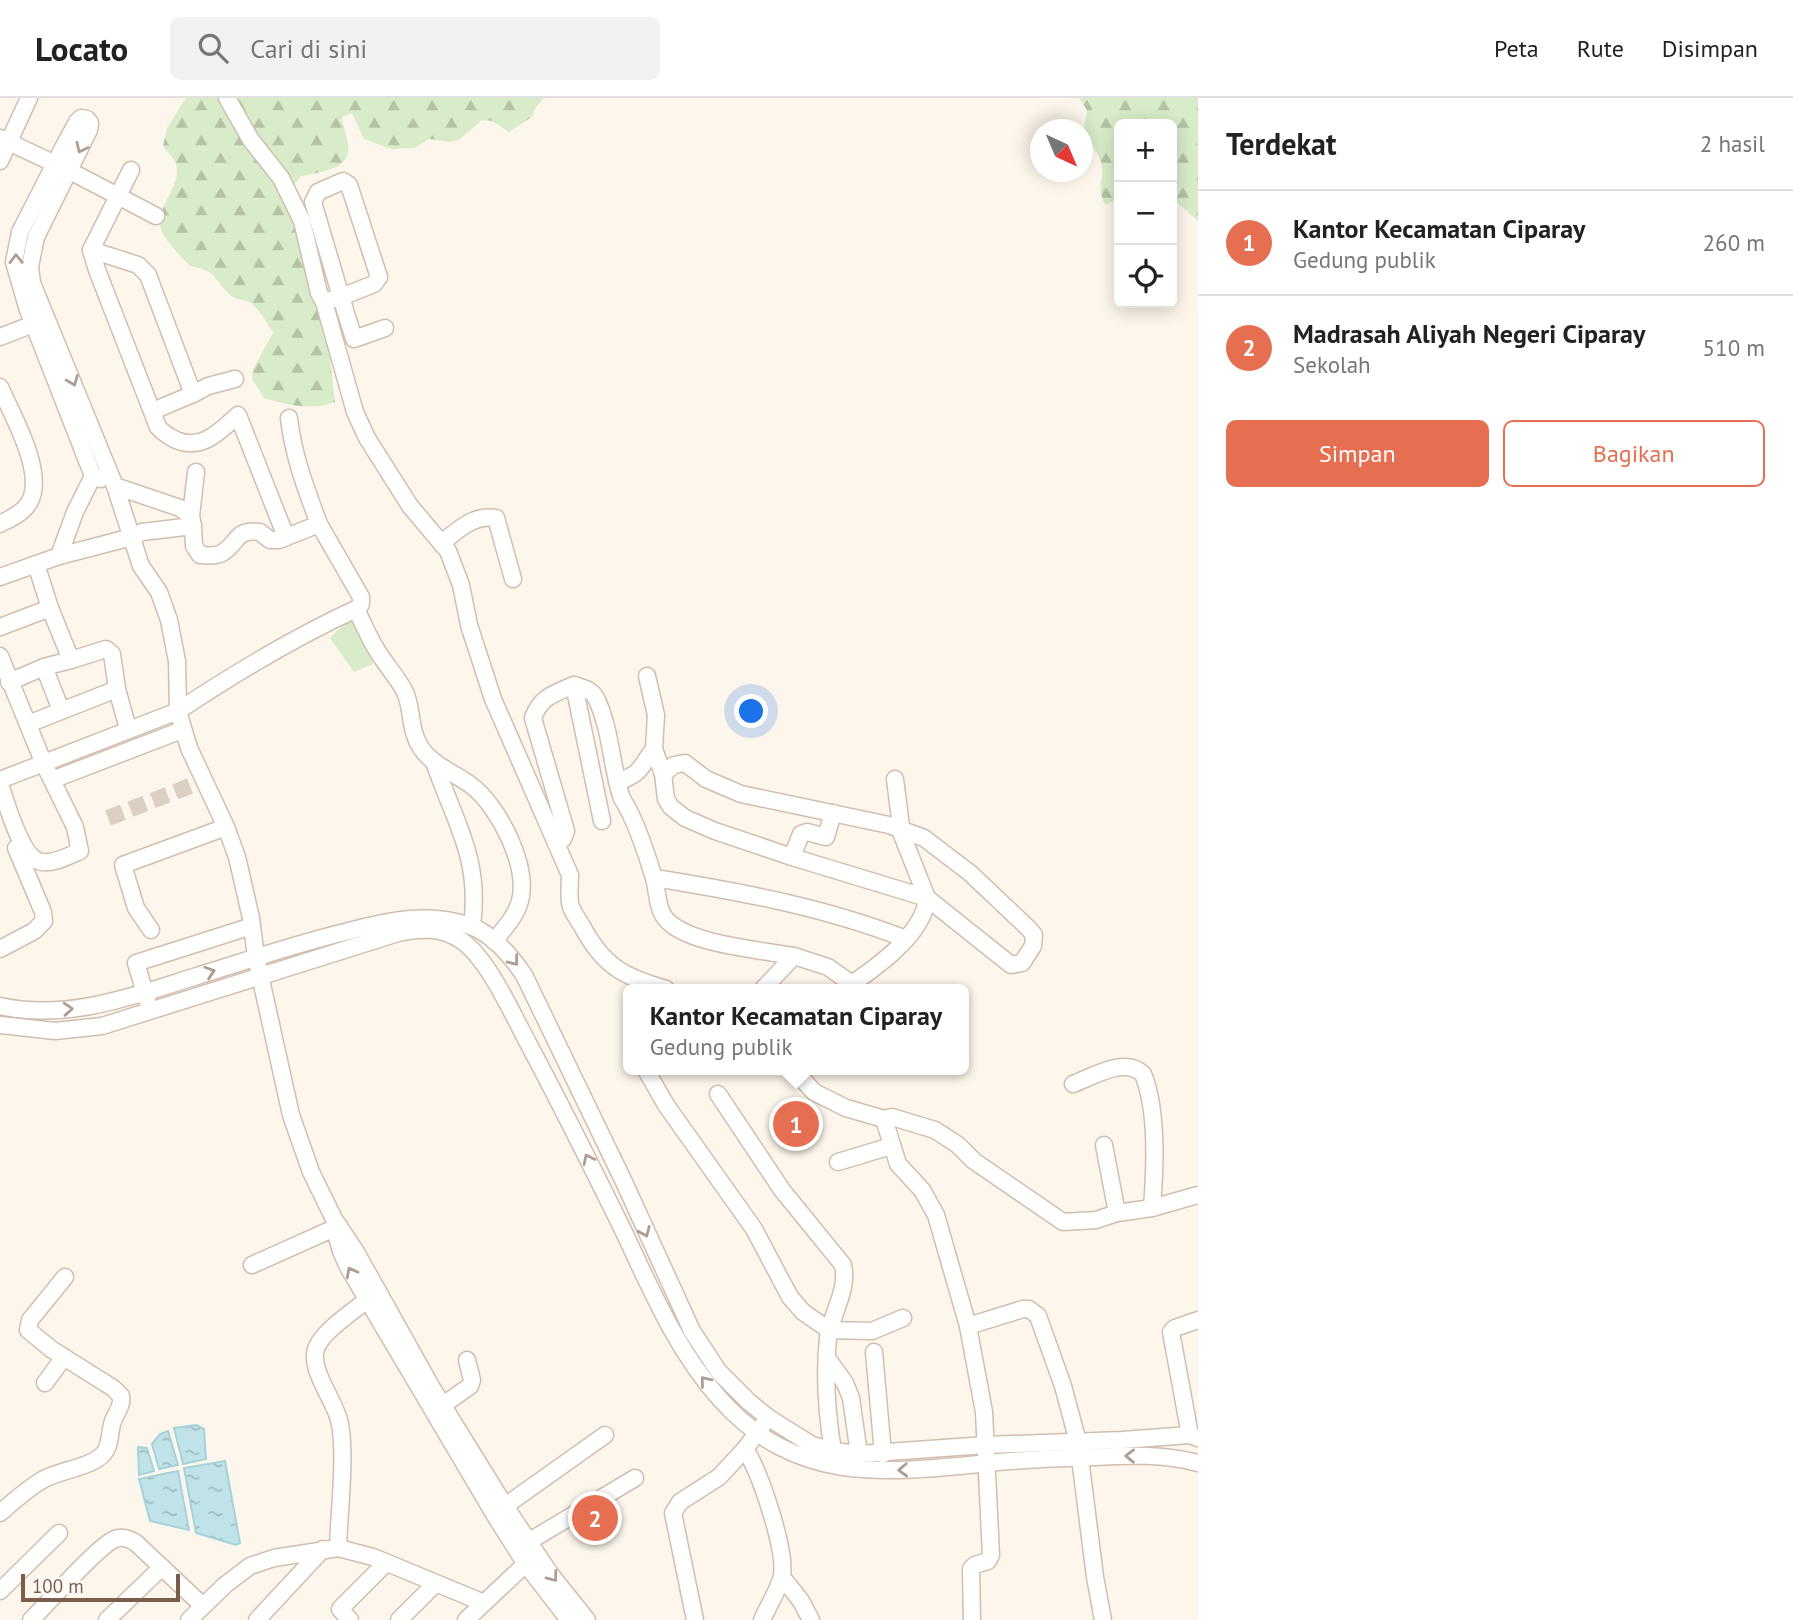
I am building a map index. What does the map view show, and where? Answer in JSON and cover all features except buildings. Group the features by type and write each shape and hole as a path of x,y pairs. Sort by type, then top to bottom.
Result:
{"street":[{"path":"0,161 5,140 29,98"},
{"path":"226,98 251,140 281,178 302,221 355,412 367,438 410,506 448,551 461,585 469,625 493,699 570,875 570,905 601,955 618,971 640,984"},
{"path":"5,140 156,216"},
{"path":"63,167 26,221 15,249 20,288 40,321 114,484 141,566 159,592 169,620 177,661 178,711 182,730 237,857 300,1146 336,1225 343,1256 372,1296 569,1620"},
{"path":"131,170 91,250 153,411 163,433 190,444 214,437 238,415 286,537"},
{"path":"324,302 341,297 374,284 379,277 349,185 343,181 318,192 313,202 341,297 354,339 385,328"},
{"path":"91,250 138,265 148,275 193,394"},
{"path":"0,337 40,321"},
{"path":"40,321 93,477 75,512 59,556"},
{"path":"153,411 208,386 234,379"},
{"path":"0,387 34,473 30,502 18,515 0,524"},
{"path":"0,656 44,764 75,827 79,852 51,862 35,861 28,855 0,783 44,764 134,727 178,711 361,604 361,597 319,524 300,474 289,418"},
{"path":"196,472 192,521 194,546 200,555 222,553 236,537 244,533 260,532 275,541 319,524"},
{"path":"93,477 180,508 192,521"},
{"path":"441,543 472,519 484,516 496,518 513,579"},
{"path":"0,577 59,556 192,521"},
{"path":"36,564 71,660"},
{"path":"0,627 50,608"},
{"path":"356,609 376,649 405,694 416,741 434,762 466,782 485,798 504,827 513,849 520,879 520,900 513,917 494,941"},
{"path":"9,682 44,667 98,651 109,651 112,654 117,689 134,727 159,737"},
{"path":"44,667 61,710"},
{"path":"647,676 656,715 654,749 663,774 666,799 671,807 685,818 792,857 928,898 1010,965 1020,965 1030,952 1034,940 1032,933 992,892 932,844 900,828 741,794 706,779 684,763 674,765 663,774"},
{"path":"556,842 563,839 566,831 533,718 538,706 547,697 574,685 589,690 595,697 610,743 622,800 631,814 654,878 660,909 666,919 675,927 709,940 794,956 828,967 845,984"},
{"path":"574,685 602,821"},
{"path":"28,724 117,689"},
{"path":"52,779 182,730"},
{"path":"617,782 640,771 654,749"},
{"path":"434,762 471,859 475,884 472,926"},
{"path":"852,984 906,939 922,919 928,898 900,828 895,779"},
{"path":"0,809 44,919 41,926 2,944"},
{"path":"792,857 800,834 807,832 826,837 833,813"},
{"path":"133,861 226,827"},
{"path":"654,878 805,906 867,924 906,939"},
{"path":"259,967 303,942 392,920 440,919 472,926 510,956 524,975 554,1041 557,1073 613,1187"},
{"path":"147,1002 136,963 252,926"},
{"path":"0,1025 43,1030 102,1026 147,1002 259,967 308,960 398,933 422,929 441,931 461,940 476,955 498,986 532,1049 557,1073 685,1336 749,1402 763,1426 805,1458 861,1471 934,1468 986,1454"},
{"path":"768,984 794,956"},
{"path":"0,1006 27,1010 147,1002"},
{"path":"532,1049 554,1041"},
{"path":"1073,1084 1125,1066 1137,1069 1143,1074 1155,1157 1152,1208"},
{"path":"649,1075 666,1105 754,1229 795,1304 829,1330 872,1331 903,1318"},
{"path":"800,1075 814,1092 846,1108 884,1119 892,1117 935,1130 958,1145 974,1161 1063,1222 1096,1220 1198,1195"},
{"path":"718,1094 782,1190 842,1265 845,1280 829,1330 827,1358 833,1451"},
{"path":"884,1119 898,1164 922,1190 936,1215 968,1326 984,1412 991,1555 989,1561 974,1565 971,1570 972,1620"},
{"path":"1104,1145 1117,1213"},
{"path":"838,1163 891,1146"},
{"path":"252,1265 336,1225"},
{"path":"0,1513 35,1485 57,1473 95,1461 104,1454 108,1447 111,1426 121,1403 121,1396 110,1386 32,1335 28,1326 37,1310 65,1277"},
{"path":"257,1620 331,1548 341,1427 316,1368 314,1356 321,1340 372,1296"},
{"path":"968,1326 1023,1309 1037,1314 1058,1370 1079,1449 1085,1508 1103,1620"},
{"path":"763,1426 833,1451 859,1454 986,1454 1079,1449 1194,1437 1171,1332 1198,1320"},
{"path":"874,1352 883,1454"},
{"path":"45,1383 64,1357"},
{"path":"827,1358 845,1383 851,1398 859,1454"},
{"path":"443,1405 470,1386 472,1380 467,1360"},
{"path":"412,1364 443,1405 505,1506 530,1553 587,1620"},
{"path":"695,1620 673,1513 680,1502 719,1477 763,1426"},
{"path":"505,1506 605,1435"},
{"path":"745,1449 758,1474 781,1558 782,1577 762,1620"},
{"path":"1079,1449 1198,1463"},
{"path":"466,1620 530,1553 635,1478"},
{"path":"0,1591 59,1533"},
{"path":"31,1620 114,1539 124,1538 132,1541 203,1606"},
{"path":"188,1620 250,1566 274,1558 331,1548 386,1563 484,1603"},
{"path":"340,1616 386,1563"},
{"path":"107,1620 162,1567"},
{"path":"782,1577 801,1601 811,1620"},
{"path":"399,1620 435,1584"}],"green space":[{"path":"186,98 544,98 532,117 509,132 492,121 482,120 460,139 450,142 429,139 415,148 391,149 364,139 352,113 342,117 348,145 345,160 324,171 301,176 288,193 289,210 328,341 335,402 308,407 264,398 252,379 253,369 273,333 253,305 231,296 209,272 190,266 162,232 161,215 177,173 175,162 163,146 167,128"},
{"path":"1079,98 1198,98 1198,221 1177,202 1177,119 1114,119 1114,201 1106,205 1101,190 1101,162 1093,148 1093,119 1086,119 1087,110"},
{"path":"356,617 373,664 354,672 330,638 346,622"}],"water":[{"path":"196,1425 204,1429 206,1459 183,1464 174,1428"},
{"path":"168,1431 178,1465 159,1469 152,1444 160,1434"},
{"path":"138,1447 147,1448 154,1471 139,1475"},
{"path":"225,1461 240,1543 236,1545 196,1533 184,1468"},
{"path":"178,1471 189,1530 150,1521 139,1479"}],"tunnel":[{"path":"108,818 203,781"}],"place":[{"name":"Kantor Kecamatan Ciparay","path":"796,1124"},
{"name":"Madrasah Aliyah Negeri Ciparay","path":"595,1518"}]}
